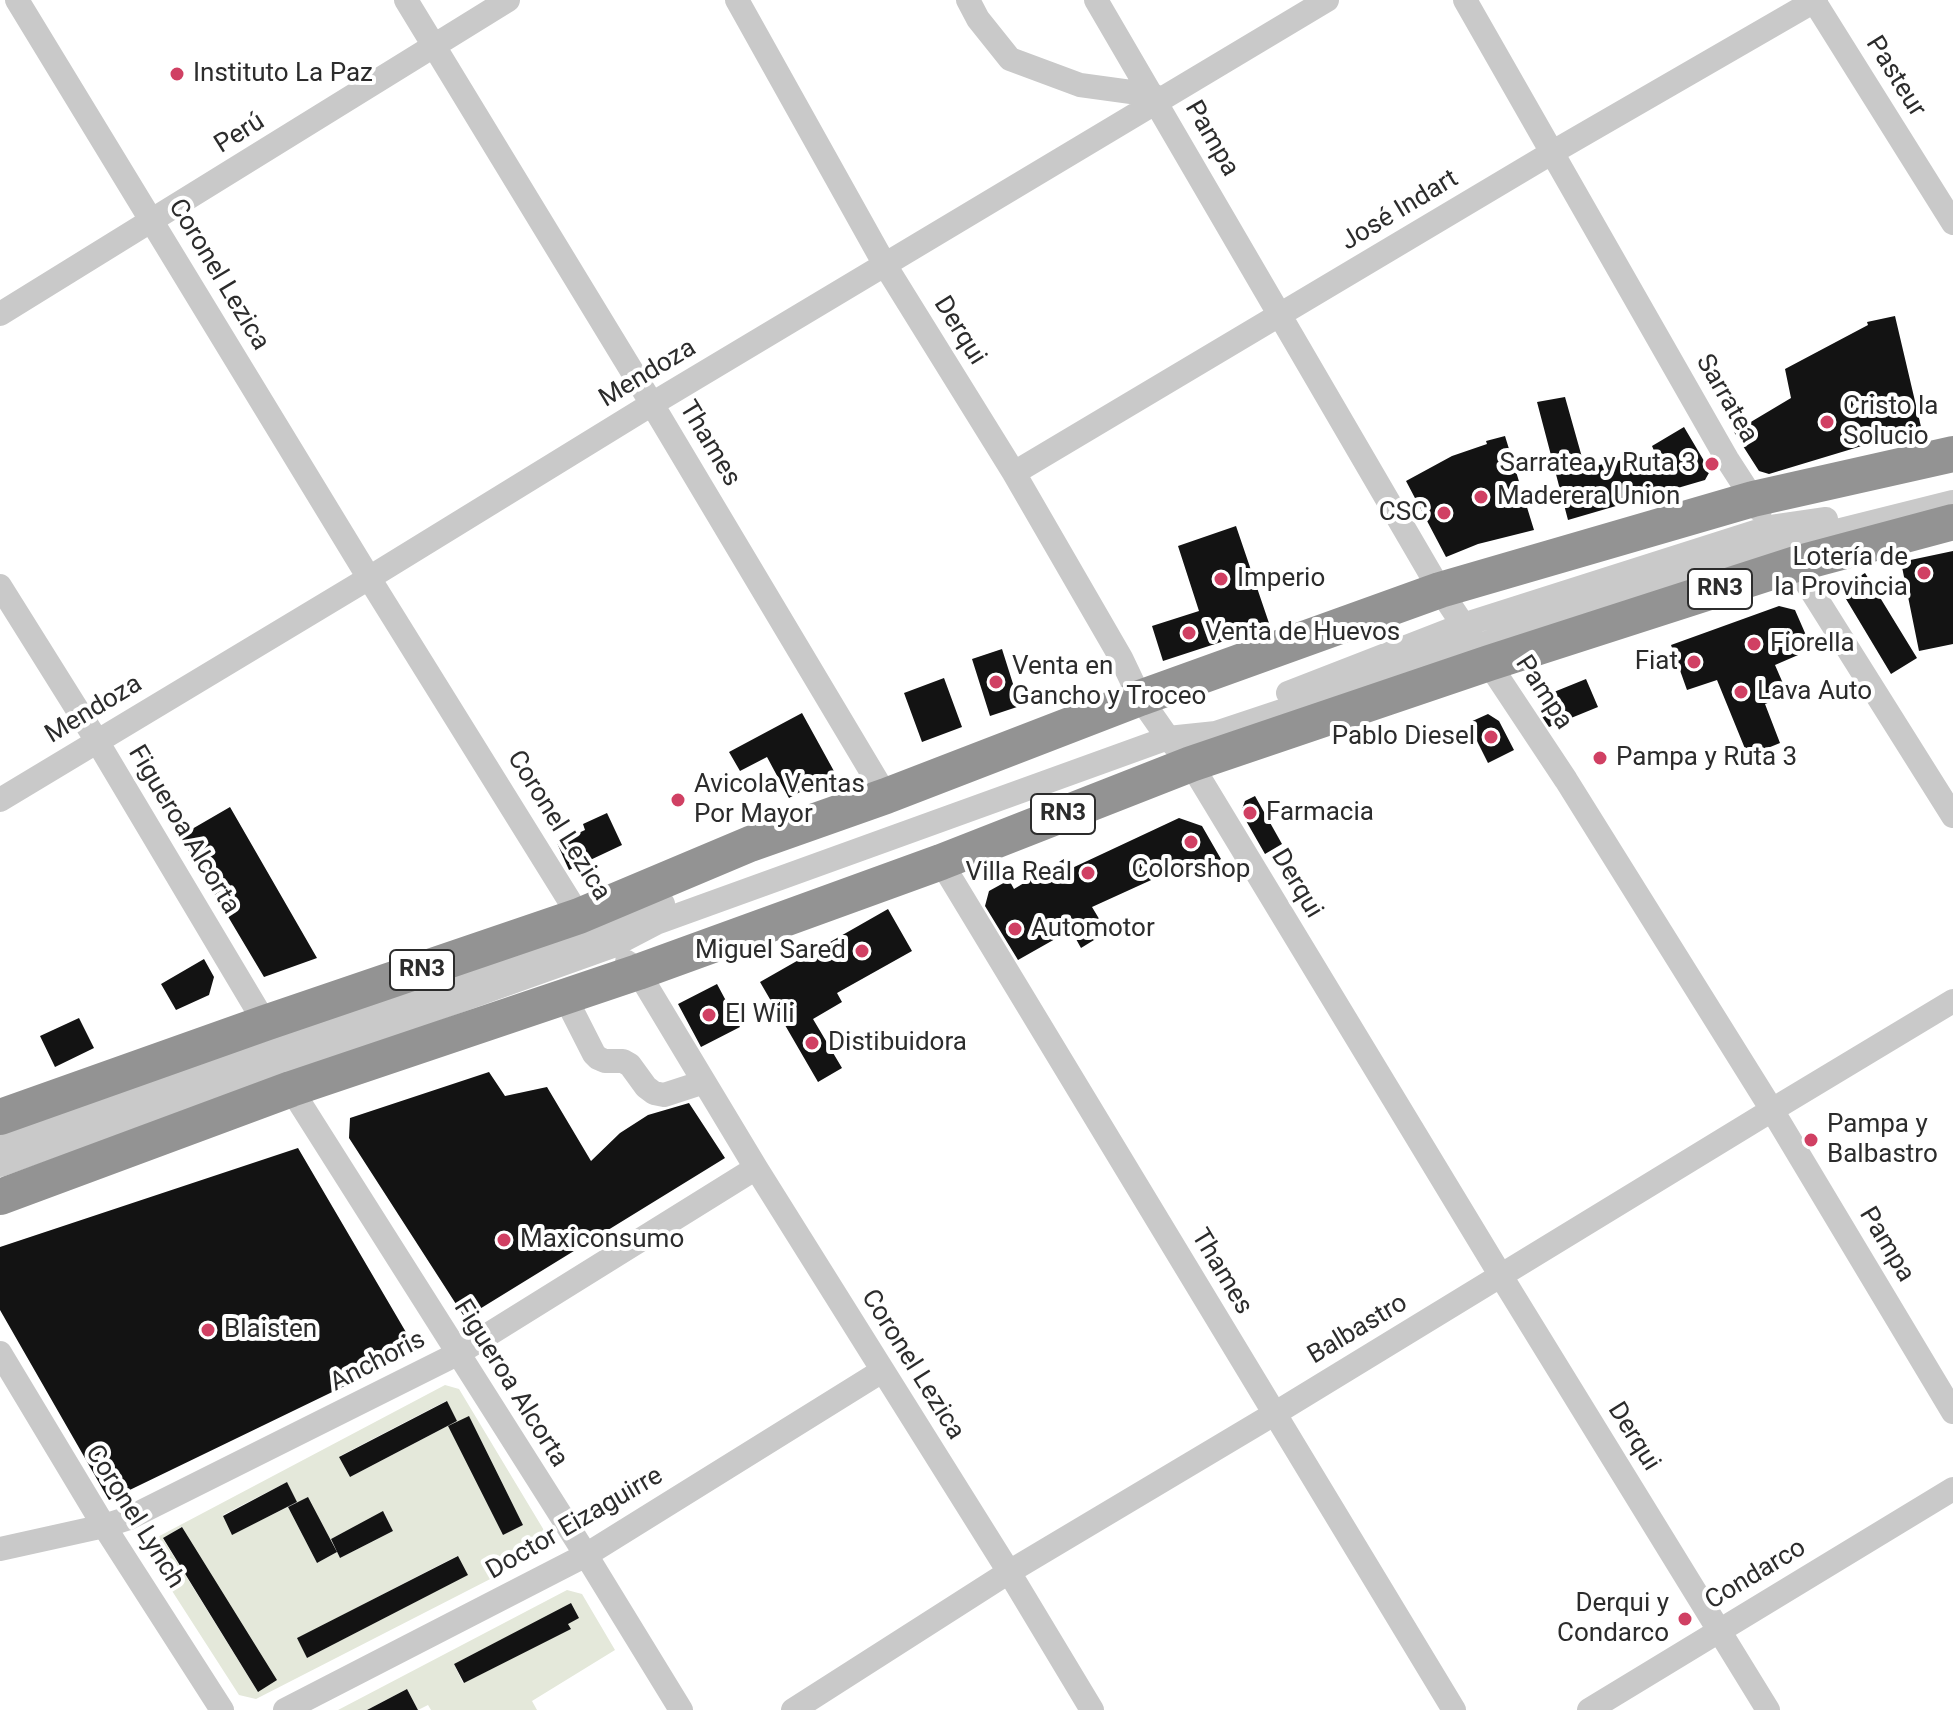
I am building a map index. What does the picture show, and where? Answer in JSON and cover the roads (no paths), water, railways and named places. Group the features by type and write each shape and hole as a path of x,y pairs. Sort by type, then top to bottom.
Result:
{"highway":[{"name":"RN3","path":"0,1197 291,1089 638,972 941,862 1173,743 1476,645 1776,534 1953,454"},
{"name":"RN3","path":"0,1117 265,1023 595,932 750,844 1440,590 1776,534 1953,522"}],"street":[{"name":"Coronel Lezica","path":"17,0 369,578 595,932 638,972 1092,1710"},
{"name":"Thames","path":"406,0 886,796"},
{"name":"Perú","path":"0,314 508,0"},
{"name":"Derqui","path":"737,0 885,265 1014,473 1121,658 1140,698 1173,743 1768,1710"},
{"path":"968,0 978,19 1010,59 1080,85 1155,98"},
{"name":"Pampa","path":"1096,0 1440,590 1566,780 1772,1110 1953,1412"},
{"name":"Mendoza","path":"0,800 885,265 1155,98 1327,0"},
{"name":"Sarratea","path":"1465,0 1727,459 1953,816"},
{"name":"José Indart","path":"1014,473 1553,152 1815,1"},
{"name":"Pasteur","path":"1815,1 1953,223"},
{"path":"1776,534 1953,488"},
{"path":"1776,534 1953,502"},
{"name":"Figueroa Alcorta","path":"0,586 97,741 265,1023"},
{"path":"0,1165 650,908 1173,743"},
{"name":"Thames","path":"941,862 1454,1710"},
{"path":"0,1146 595,932"},
{"path":"564,995 594,1054 605,1061 623,1061 630,1065 654,1093 664,1095 704,1082"},
{"name":"Balbastro","path":"793,1710 1009,1572 1953,1001"},
{"name":"Figueroa Alcorta","path":"291,1089 681,1710"},
{"name":"Anchoris","path":"0,1549 129,1518 457,1354 756,1168"},
{"name":"Coronel Lynch","path":"0,1353 104,1526 222,1710"},
{"name":"Doctor Eizaguirre","path":"285,1710 586,1555 882,1371"},
{"name":"Condarco","path":"1589,1710 1953,1489"}],"place":[{"name":"Instituto La Paz","path":"177,74"},
{"name":"Cristo la Solucio","path":"1827,422"},
{"name":"Sarratea y Ruta 3","path":"1712,464"},
{"name":"Maderera Union","path":"1481,497"},
{"name":"CSC","path":"1444,513"},
{"name":"Lotería de la Provincia","path":"1924,573"},
{"name":"Imperio","path":"1221,579"},
{"name":"Venta de Huevos","path":"1189,633"},
{"name":"Fiorella","path":"1754,644"},
{"name":"Fiat","path":"1694,662"},
{"name":"Venta en Gancho y Troceo","path":"996,682"},
{"name":"Lava Auto","path":"1741,692"},
{"name":"Pablo Diesel","path":"1491,737"},
{"name":"Pampa y Ruta 3","path":"1600,758"},
{"name":"Avicola Ventas Por Mayor","path":"678,800"},
{"name":"Farmacia","path":"1250,813"},
{"name":"Colorshop","path":"1191,842"},
{"name":"Villa Real","path":"1088,873"},
{"name":"Automotor","path":"1015,929"},
{"name":"Miguel Sared","path":"862,951"},
{"name":"El Wili","path":"709,1015"},
{"name":"Distibuidora","path":"812,1043"},
{"name":"Pampa y Balbastro","path":"1811,1140"},
{"name":"Maxiconsumo","path":"504,1240"},
{"name":"Blaisten","path":"208,1330"},
{"name":"Derqui y Condarco","path":"1685,1619"}]}
